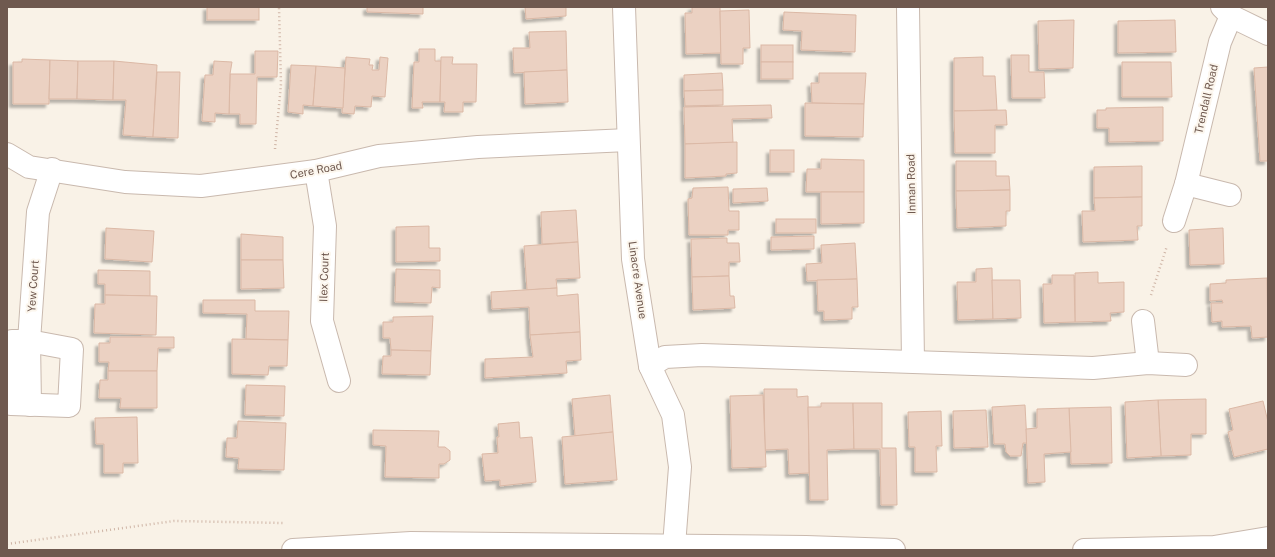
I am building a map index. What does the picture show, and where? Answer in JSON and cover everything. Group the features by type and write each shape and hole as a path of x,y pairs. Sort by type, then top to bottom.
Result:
{"street":[{"name":"Linacre Avenue","path":"624,7 633,260 650,366 673,415 680,467 674,546"},
{"name":"Inman Road","path":"908,7 913,361"},
{"name":"Trendall Road","path":"1174,221 1186,184 1226,12 1268,34"},
{"name":"Cere Road","path":"7,154 29,166 125,182 201,186 316,171 379,156 478,147 628,140"},
{"name":"Yew Court","path":"29,341 72,349 69,406 30,405 29,341 38,212 52,169"},
{"name":"Ilex Court","path":"316,171 325,226 322,321 339,382"},
{"path":"1186,184 1230,195"},
{"path":"1143,321 1148,363"},
{"path":"650,366 665,358 702,355 1093,368 1148,363 1186,365"},
{"path":"1084,550 1214,547 1268,538"},
{"path":"293,550 411,543 806,547 894,550"}],"path":[{"path":"272,177 281,84 279,7"},
{"path":"1143,321 1174,221"}],"building":[{"path":"207,7 259,7 259,20 207,20"},
{"path":"367,7 423,7 423,14 367,12"},
{"path":"525,7 566,7 566,16 526,19"},
{"path":"692,7 720,7 721,53 686,54 685,13 692,13"},
{"path":"749,10 750,48 743,48 743,64 721,64 720,11"},
{"path":"784,12 856,15 855,52 801,50 802,31 783,30"},
{"path":"1074,20 1073,68 1039,69 1038,21"},
{"path":"1175,20 1176,52 1118,53 1118,21"},
{"path":"566,31 567,70 514,73 513,48 530,48 529,32"},
{"path":"761,45 793,45 793,62 761,62"},
{"path":"419,49 435,49 435,61 441,61 440,102 422,102 423,108 412,108 414,62 419,62"},
{"path":"255,51 278,51 277,77 257,77 256,124 240,124 240,114 229,114 230,74 255,74"},
{"path":"1011,55 1029,55 1029,72 1044,72 1045,98 1012,98"},
{"path":"346,57 370,59 369,65 373,65 372,70 379,70 380,57 388,58 385,97 372,96 371,107 355,106 354,114 342,113"},
{"path":"441,57 453,57 452,64 477,64 476,102 463,102 463,112 444,112 445,102 440,102"},
{"path":"983,57 983,76 995,76 997,110 954,111 954,58"},
{"path":"22,59 50,60 49,104 13,104 13,62 22,62"},
{"path":"50,60 78,61 77,99 49,99"},
{"path":"78,61 114,61 113,100 77,99"},
{"path":"114,61 157,65 153,137 123,135 126,100 113,100"},
{"path":"214,61 232,62 230,74 229,114 215,113 215,122 202,121 205,75 213,75"},
{"path":"761,62 793,62 793,79 761,79"},
{"path":"1122,62 1171,62 1172,97 1122,97"},
{"path":"291,65 316,66 313,106 303,105 303,114 288,112"},
{"path":"316,66 345,68 343,108 313,106"},
{"path":"1268,67 1268,161 1260,161 1254,68"},
{"path":"567,70 568,102 525,104 524,72"},
{"path":"157,72 180,72 178,138 153,137"},
{"path":"722,73 723,90 684,91 684,75"},
{"path":"819,73 866,73 864,104 812,103 811,83 819,83"},
{"path":"723,90 723,105 685,106 684,91"},
{"path":"805,103 864,104 863,137 805,136"},
{"path":"771,105 772,118 732,119 733,143 685,144 684,107"},
{"path":"1163,107 1163,141 1109,142 1109,128 1097,128 1097,110 1106,110 1106,108"},
{"path":"1006,110 1007,125 995,125 995,153 955,153 954,111"},
{"path":"737,142 737,173 726,174 726,176 685,178 685,144"},
{"path":"770,150 794,150 794,172 770,172"},
{"path":"821,159 864,160 864,192 806,192 807,169 821,169"},
{"path":"956,161 996,161 996,176 1009,176 1010,190 956,191"},
{"path":"1142,166 1142,197 1094,198 1094,167"},
{"path":"728,187 729,211 739,211 739,230 728,230 728,235 689,235 688,199 692,198 693,188"},
{"path":"767,188 768,201 733,203 733,189"},
{"path":"1010,190 1010,211 1006,211 1006,226 957,228 956,191"},
{"path":"821,192 864,192 864,223 821,224"},
{"path":"1142,197 1142,226 1137,226 1138,240 1083,242 1082,211 1095,211 1094,198"},
{"path":"576,210 578,242 542,244 541,212"},
{"path":"776,219 816,219 816,233 776,233"},
{"path":"429,226 429,248 440,248 440,261 396,262 396,227"},
{"path":"106,228 154,231 152,262 105,259"},
{"path":"1223,228 1224,264 1190,265 1189,230"},
{"path":"241,234 283,237 283,260 241,260"},
{"path":"814,236 814,249 771,250 771,237"},
{"path":"727,238 727,243 739,243 740,262 729,262 729,276 692,277 691,239"},
{"path":"578,242 580,278 556,279 557,288 527,290 524,246"},
{"path":"855,243 857,279 807,281 806,264 822,263 821,245"},
{"path":"241,260 283,260 284,288 241,289"},
{"path":"992,268 993,319 958,320 957,282 976,282 976,269"},
{"path":"396,269 440,270 440,288 432,287 431,303 395,302"},
{"path":"98,270 150,271 150,296 105,295 105,284 98,284"},
{"path":"1098,272 1098,283 1124,282 1124,312 1110,313 1111,321 1075,322 1075,273"},
{"path":"1052,275 1074,275 1075,322 1044,323 1043,284 1052,284"},
{"path":"729,276 730,296 734,296 735,308 693,310 692,277"},
{"path":"1267,278 1268,337 1252,338 1251,326 1222,327 1222,321 1212,322 1211,303 1223,303 1222,300 1210,301 1210,284 1226,283 1226,280"},
{"path":"857,279 858,307 852,307 852,319 824,320 824,311 818,311 817,280"},
{"path":"992,280 1020,280 1021,318 993,319"},
{"path":"557,288 557,296 578,294 580,332 530,335 529,307 492,309 491,292"},
{"path":"105,295 157,296 156,335 94,333 95,304 105,304"},
{"path":"203,300 255,300 255,311 289,311 288,340 246,339 247,314 203,313"},
{"path":"433,316 431,351 391,350 390,338 383,338 383,322 393,322 393,317"},
{"path":"580,332 581,360 566,361 567,373 485,378 485,359 533,357 530,335"},
{"path":"110,337 174,337 174,348 158,348 157,371 108,371 109,362 99,362 99,343 110,343"},
{"path":"232,339 288,340 287,366 269,366 268,375 232,374"},
{"path":"391,350 431,351 430,375 382,374 383,356 391,356"},
{"path":"108,371 157,371 157,408 120,408 121,398 99,398 100,380 108,380"},
{"path":"246,385 285,386 284,416 245,415"},
{"path":"764,389 797,389 797,397 808,396 809,473 789,474 788,449 765,450"},
{"path":"610,395 613,432 575,436 572,399"},
{"path":"763,395 766,467 732,468 730,396"},
{"path":"1206,399 1206,434 1191,434 1191,455 1161,456 1158,400"},
{"path":"1158,400 1161,456 1127,458 1125,402"},
{"path":"1263,401 1268,422 1268,449 1234,457 1228,432 1233,430 1229,409"},
{"path":"821,403 853,403 854,449 827,450 828,500 810,500 808,407 821,407"},
{"path":"853,403 882,403 882,448 896,448 897,505 881,505 880,449 854,449"},
{"path":"1025,405 1027,443 1023,443 1021,456 1010,456 1006,452 1005,444 994,444 992,407"},
{"path":"1111,407 1112,463 1071,464 1069,408"},
{"path":"1069,408 1071,452 1044,454 1045,482 1028,483 1026,429 1037,428 1037,409"},
{"path":"986,410 988,447 954,448 953,411"},
{"path":"941,411 942,446 936,446 937,472 915,472 915,447 909,447 908,412"},
{"path":"137,417 138,463 123,463 123,473 104,473 104,444 96,444 95,418"},
{"path":"238,421 286,423 284,470 238,469 239,458 226,457 227,438 237,438"},
{"path":"519,422 520,438 532,437 536,482 500,486 500,480 485,481 482,454 498,453 498,424"},
{"path":"373,430 439,431 438,447 445,447 450,451 450,460 444,464 439,464 439,478 385,477 386,446 373,445"},
{"path":"613,432 617,480 565,484 562,437"}]}
